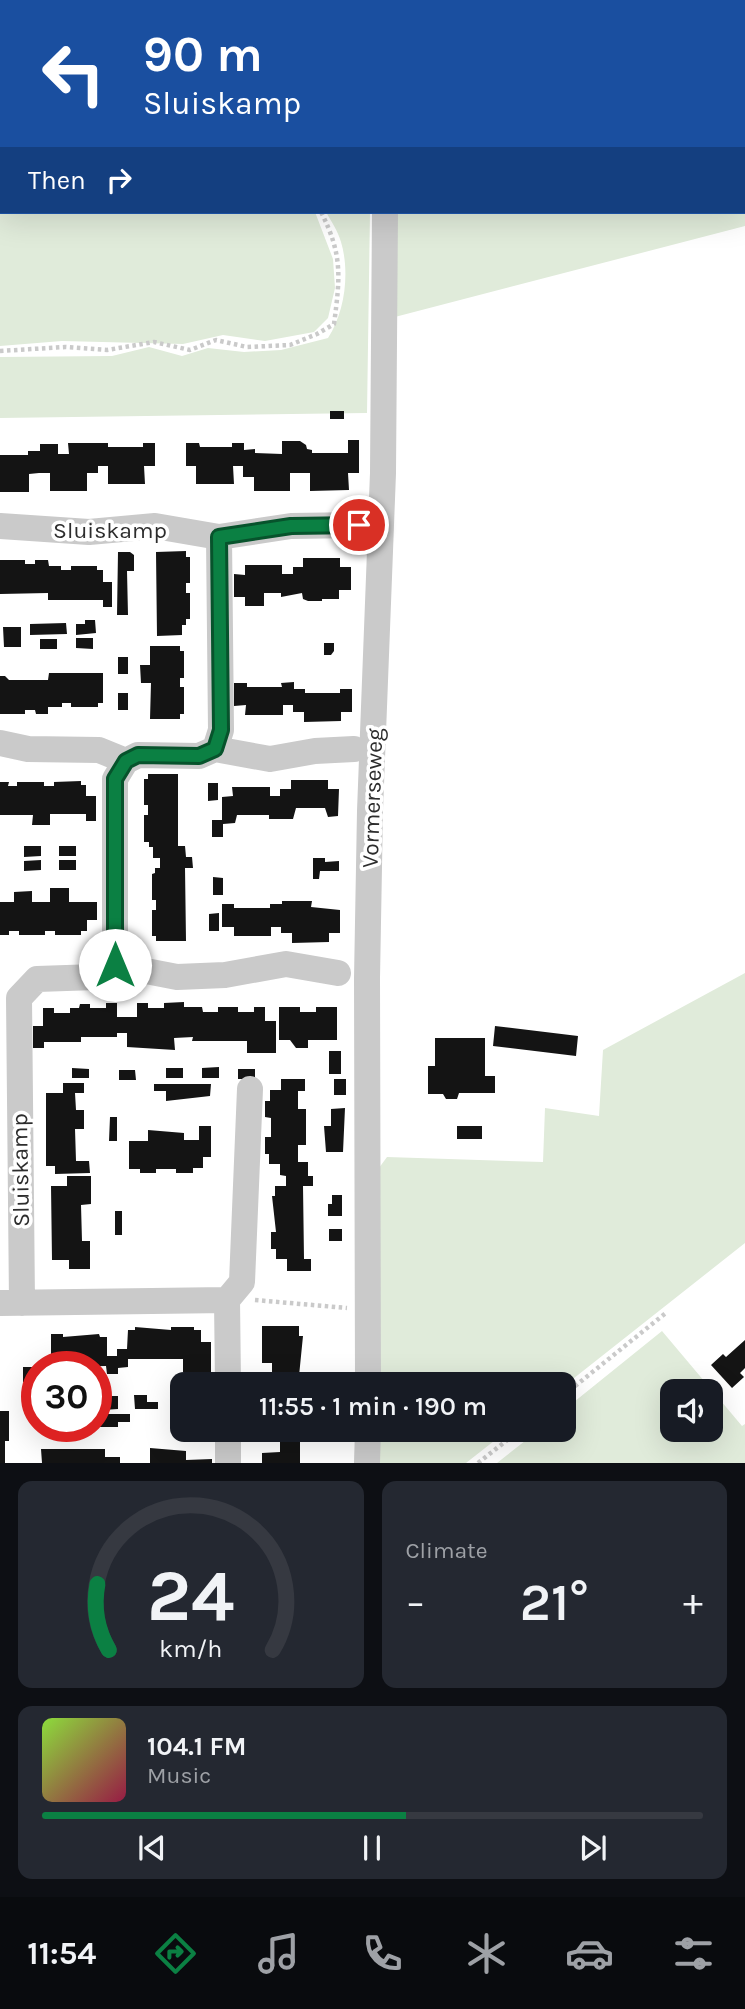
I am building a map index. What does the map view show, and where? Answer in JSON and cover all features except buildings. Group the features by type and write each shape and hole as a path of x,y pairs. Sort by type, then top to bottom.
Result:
{"street":[{"name":"Vormerseweg","path":"368,1372 368,950 383,473 385,214"},
{"name":"Sluiskamp","path":"0,526 89,532 155,526 219,537 291,526 359,525"},
{"path":"215,749 221,730 219,537"},
{"path":"0,743 28,749 99,750 126,761"},
{"path":"338,973 286,964 225,975 177,977 115,965 115,779 126,761 138,755 199,756 215,749 270,759 315,751 354,749"},
{"name":"Sluiskamp","path":"115,965 96,977 37,979 19,998 9,1037 11,1303 232,1295"},
{"path":"229,1372 232,1295 243,1282 250,1089"},
{"path":"228,1442 228,1463"},
{"path":"368,1442 368,1463"}],"path":[{"path":"0,351 65,347 107,350 154,342 190,350 216,340 247,347 290,345 317,334 334,324 341,272 332,233 322,214"},
{"path":"232,1295 260,1301 334,1308 369,1306"},
{"path":"576,1385 667,1312"},
{"path":"478,1463 505,1442"}],"green space":[{"path":"0,214 316,214 333,259 335,288 328,318 314,332 265,341 223,335 183,344 62,341 0,346"},
{"path":"327,214 370,214 367,413 0,418 0,357 112,356 149,347 182,356 208,348 244,352 281,350 328,338 342,304 345,279 344,254"},
{"path":"392,214 745,214 745,226 391,318"},
{"path":"745,973 745,1243 576,1377 576,1372 374,1372 376,1172 387,1157 543,1162 545,1108 599,1116 603,1050"},
{"path":"662,1331 702,1379 660,1379 660,1442 723,1442 723,1403 742,1426 745,1424 745,1463 497,1463 524,1442 576,1442 576,1400"},
{"path":"374,1442 493,1442 466,1463 374,1463"}],"route":[{"path":"115,965 115,779 126,761 138,755 199,756 215,749 221,730 219,537 291,526 359,525"}]}
